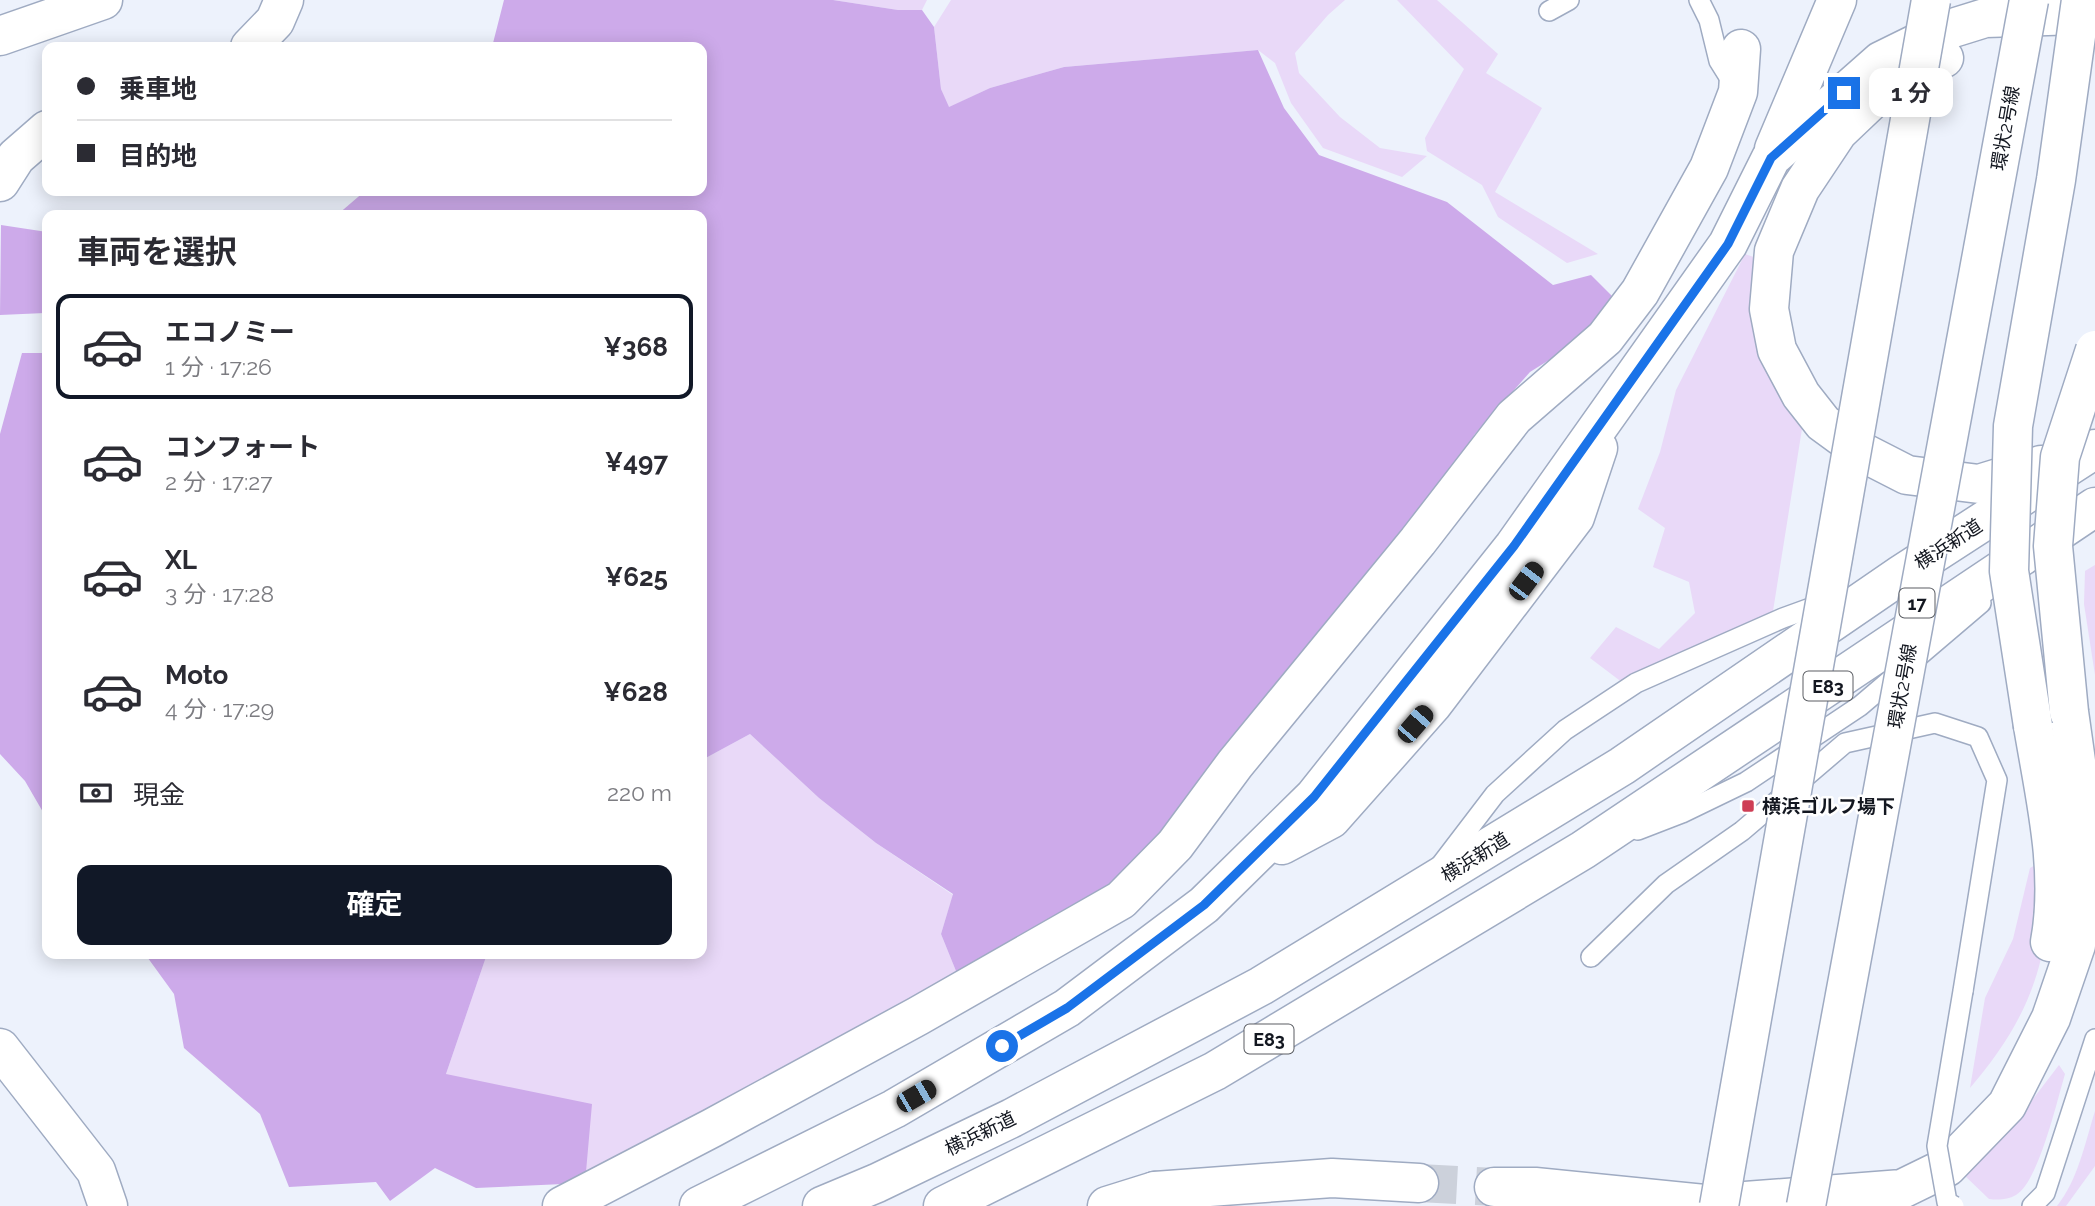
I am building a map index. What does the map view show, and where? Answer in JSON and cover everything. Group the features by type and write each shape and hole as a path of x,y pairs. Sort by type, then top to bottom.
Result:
{"main road":[{"path":"0,36 103,0"},
{"path":"255,42 275,21 284,0"},
{"path":"699,1206 894,1109 1067,1008 1204,905 1323,786 1514,546 1728,244 1771,158 1837,0"},
{"path":"1702,1205 1931,0"},
{"name":"環状2号線","path":"1806,1206 2029,0"},
{"path":"2007,1105 2035,1017 2053,922 2054,846 2009,571 2013,426 2056,180 2081,0"},
{"path":"1771,158 1881,61 1940,32 1985,18 2078,15 2095,19"},
{"path":"2095,46 2061,37 1983,42 1941,60 1878,94 1838,132 1800,189 1774,251 1769,309 1777,350 1801,395 1823,423 1864,453 1907,475 1979,484 2038,466 2095,444"},
{"path":"562,1206 894,1029 1121,900 1175,845 1235,764 1418,541 1514,417 1605,338 1640,292 1709,168 1738,92 1741,49"},
{"path":"0,182 16,158 42,135"},
{"path":"1494,1187 1535,1186 1702,1205 1902,1189 1947,1167 2007,1105 2051,1018 2076,945 2086,832 2060,641 2054,533 2060,457 2095,350"},
{"name":"横浜新道","path":"822,1206 877,1183 1012,1118 1261,986 1622,766 1902,574 2095,449"},
{"name":"E83","path":"943,1206 1215,1072 1583,850 2084,514"},
{"path":"0,1048 96,1171 108,1206"},
{"path":"1107,1206 1155,1191 1332,1178 1419,1184"},
{"path":"1155,1191 1265,1206"}],"lane":[{"path":"1549,11 1569,0"},
{"path":"1699,0 1709,20 1719,61 1738,92"},
{"path":"1423,889 1495,794 1565,730 1636,683 1783,618 1902,574"},
{"path":"1591,957 1666,884 1742,831 1845,743 1935,723 1978,737 1997,780 1937,1146 1947,1202 1954,1206"},
{"path":"2032,1206 2045,1193 2094,1042"}],"shaded area":[{"path":"504,0 833,0 898,10 922,10 934,27 941,89 949,107 990,88 1064,67 1258,50 1284,108 1319,155 1447,202 1553,285 1591,275 1615,299 1581,340 1530,372 1475,434 1403,544 1173,866 958,976 941,934 953,894 876,843 819,798 750,734 707,757 707,210 343,210 359,196 707,196 707,42 493,42"},
{"path":"833,0 927,0 922,10 898,10"},
{"path":"951,0 1345,0 1295,53 1299,73 1340,117 1380,148 1427,156 1402,177 1323,148 1291,103 1275,63 1258,50 1064,67 990,88 948,108 941,89 934,27"},
{"path":"1397,0 1437,0 1498,54 1486,73 1542,108 1495,192 1598,254 1567,263 1498,217 1482,185 1427,151 1425,138 1464,69"},
{"path":"1,225 42,231 42,313 0,315"},
{"path":"1745,254 1762,260 1805,410 1773,611 1623,683 1590,658 1616,627 1659,649 1695,613 1689,582 1653,567 1665,528 1638,509 1660,452 1676,390"},
{"path":"22,353 42,353 42,810 25,781 0,754 0,434"},
{"path":"2095,565 2095,675 2084,604 2085,571"},
{"path":"750,734 819,798 876,843 953,895 941,934 958,976 585,1183 446,1074 485,959 707,959 707,757"},
{"path":"2043,861 2046,931 2036,976 2010,1034 1970,1088 1985,998 2013,939 2030,868"},
{"path":"149,959 485,959 446,1074 592,1104 585,1183 476,1188 435,1168 390,1201 376,1182 289,1187 260,1114 184,1048 174,994"},
{"path":"2059,1065 2065,1074 2046,1140 2032,1175 2016,1195 1989,1199 1963,1174 2010,1129"},
{"path":"2095,1111 2095,1166 2066,1206 2057,1206 2076,1173"}],"tunnel":[{"path":"1419,1183 1494,1187"}],"place":[{"name":"横浜ゴルフ場下","path":"1748,806"}],"route":[{"path":"1002,1046 1067,1008 1204,905 1314,797 1514,546 1728,244 1771,158 1844,93"}]}
